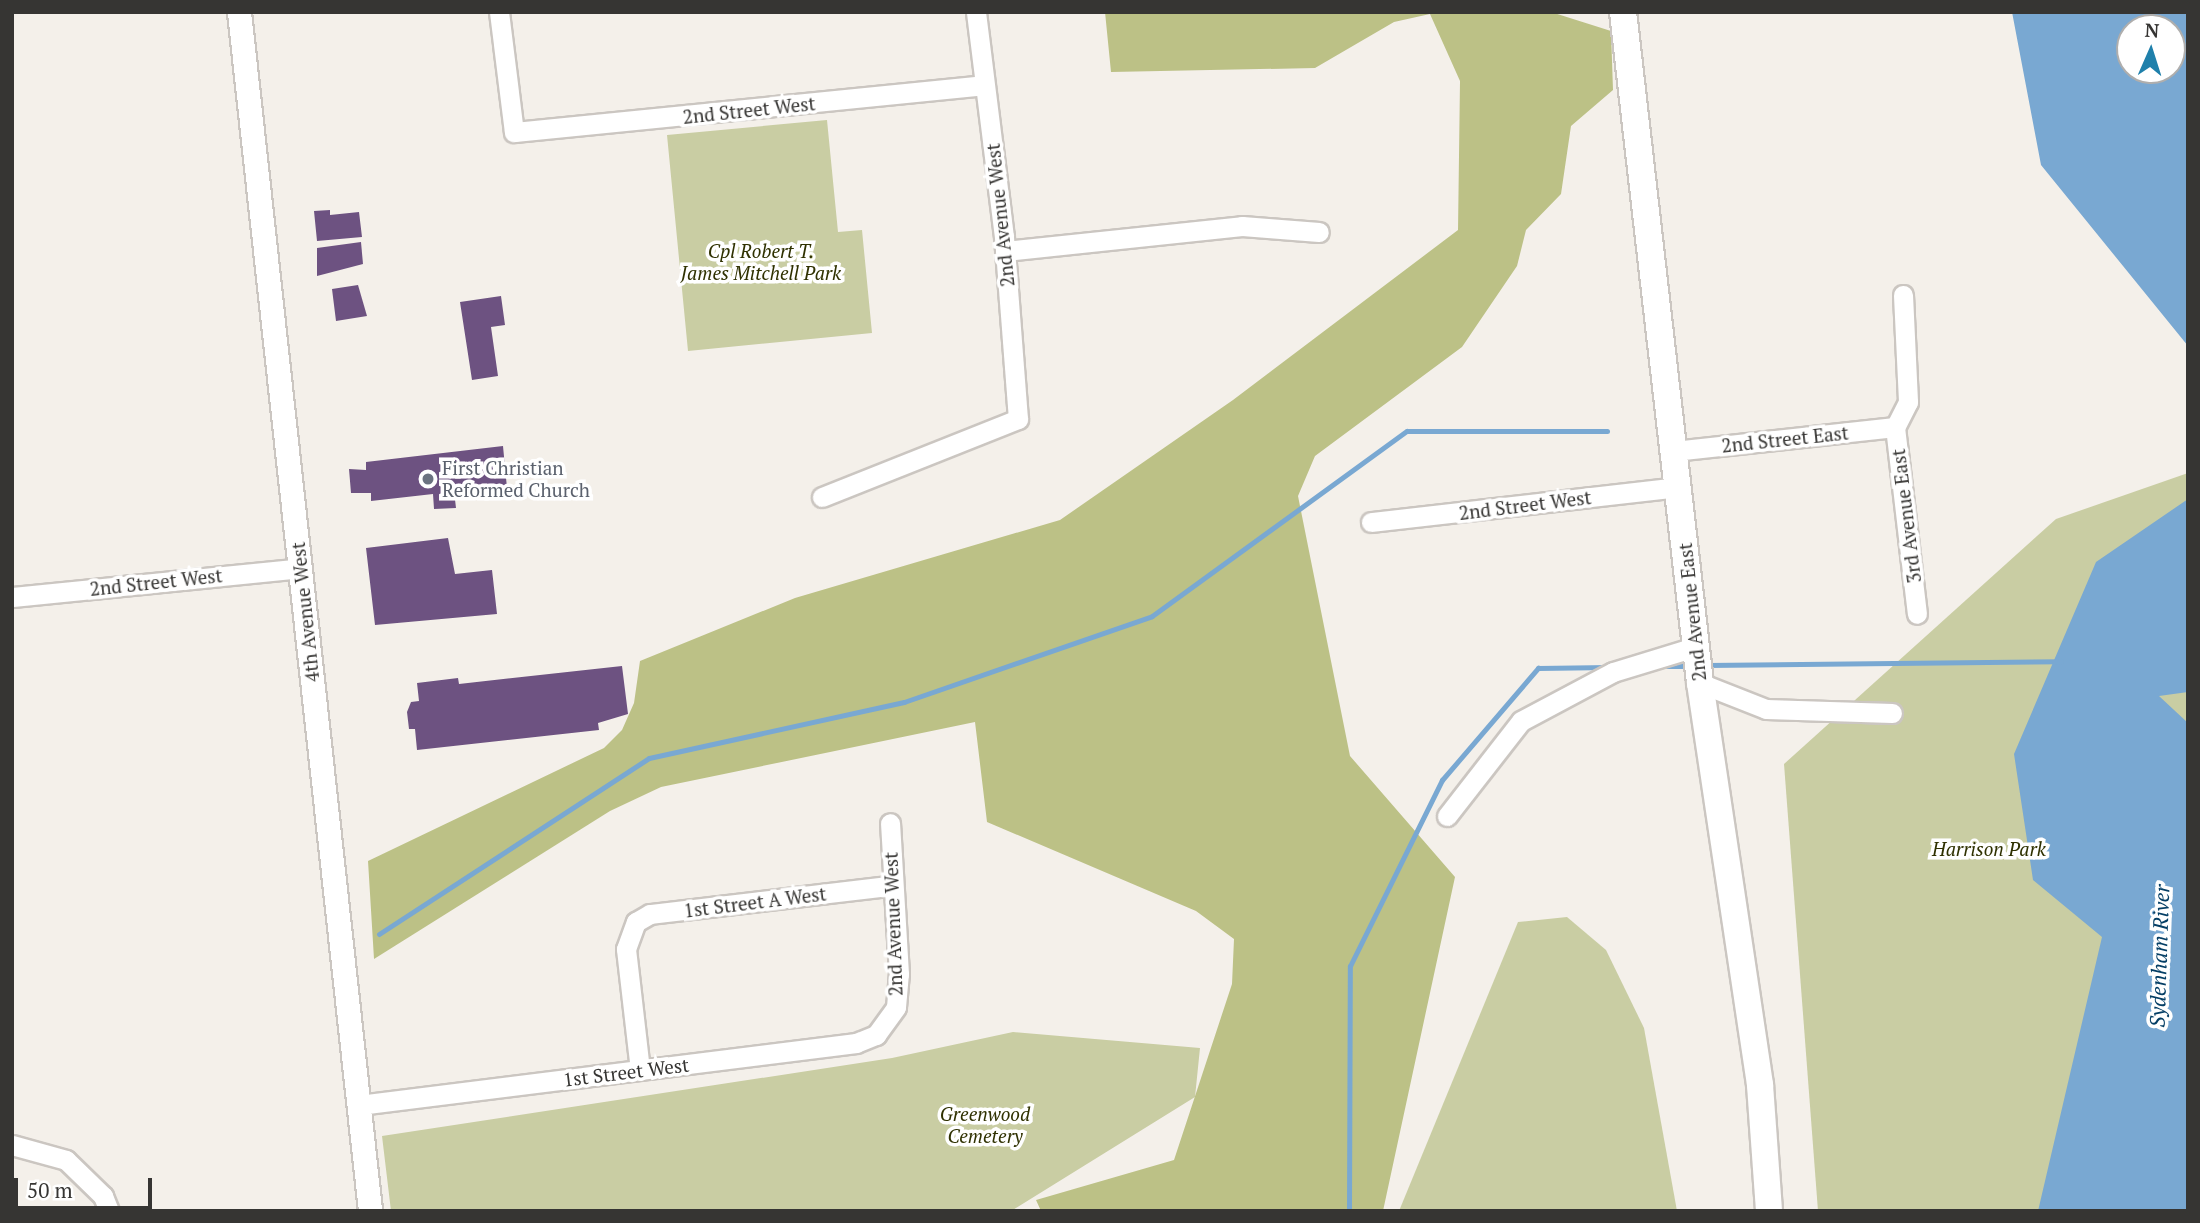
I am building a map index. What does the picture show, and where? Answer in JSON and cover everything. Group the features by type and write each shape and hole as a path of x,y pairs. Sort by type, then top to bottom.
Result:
{"main road":[{"name":"2nd Avenue East","path":"1623,12 1695,647 1760,1085 1769,1211"}],"street":[{"name":"4th Avenue West","path":"239,12 370,1211"},
{"name":"2nd Street West","path":"499,12 513,132 984,85"},
{"name":"2nd Avenue West","path":"822,497 1018,419 1005,251 976,12"},
{"path":"1005,251 1242,226 1319,232"},
{"name":"3rd Avenue East","path":"1903,295 1908,402 1895,427 1917,614"},
{"name":"2nd Street East","path":"1674,451 1895,427"},
{"name":"2nd Street West","path":"1371,523 1678,487"},
{"name":"2nd Street West","path":"12,597 300,568"},
{"path":"1447,816 1521,721 1613,673 1695,647"},
{"path":"1700,683 1766,709 1892,713"},
{"name":"2nd Avenue West","path":"887,1023 899,974 889,886 890,823"},
{"name":"1st Street A West","path":"640,1070 628,934 650,914 889,886"},
{"name":"1st Street West","path":"359,1105 856,1043 887,1023"},
{"path":"12,1145 66,1160 103,1196 109,1211"}],"green space":[{"path":"1105,12 1551,12 1611,31 1613,90 1571,126 1561,194 1526,230 1517,266 1462,347 1315,456 1298,496 1350,756 1455,877 1383,1211 1041,1211 1036,1200 1174,1160 1232,984 1234,939 1196,911 987,822 975,722 661,787 610,811 374,959 368,861 604,748 622,730 634,703 640,661 795,598 1060,520 1233,400 1458,230 1460,81 1430,14 1394,22 1315,68 1111,72"},
{"name":"Cpl Robert T. James Mitchell Park","path":"827,120 838,232 862,230 872,333 688,351 667,135"},
{"name":"Harrison Park","path":"2188,473 2188,1211 1818,1211 1784,764 2056,519"},
{"path":"1567,917 1606,950 1644,1028 1677,1211 1399,1211 1518,922"},
{"name":"Greenwood Cemetery","path":"1013,1032 1200,1048 1195,1097 1011,1211 391,1211 382,1136 892,1058"}],"water":[{"path":"2012,12 2188,12 2188,346 2041,165"},
{"name":"Sydenham River","path":"2188,499 2188,692 2159,696 2188,723 2188,1211 2038,1211 2102,937 2033,880 2014,754 2096,562"}],"building":[{"path":"330,210 330,215 359,212 362,237 317,241 314,211"},
{"path":"361,242 363,264 317,276 317,248"},
{"path":"358,285 367,316 336,321 332,289"},
{"path":"501,296 505,325 491,327 498,376 472,380 460,302"},
{"name":"First Christian Reformed Church","path":"503,446 507,488 454,491 456,508 434,509 433,494 371,501 371,493 351,493 349,469 366,470 366,462"},
{"path":"448,538 455,574 492,570 497,614 375,625 366,548"},
{"path":"622,666 628,714 598,723 599,730 417,750 415,729 409,729 407,712 411,702 419,701 417,683 458,678 459,684"}],"waterway":[{"path":"379,934 649,758 904,702 1152,616 1407,431 1607,431"},
{"path":"1707,665 2061,661"},
{"path":"1662,666 1690,666"},
{"path":"1349,1211 1350,966 1442,780 1538,668 1610,667"}],"place":[{"name":"First Christian Reformed Church","path":"428,479"}]}
